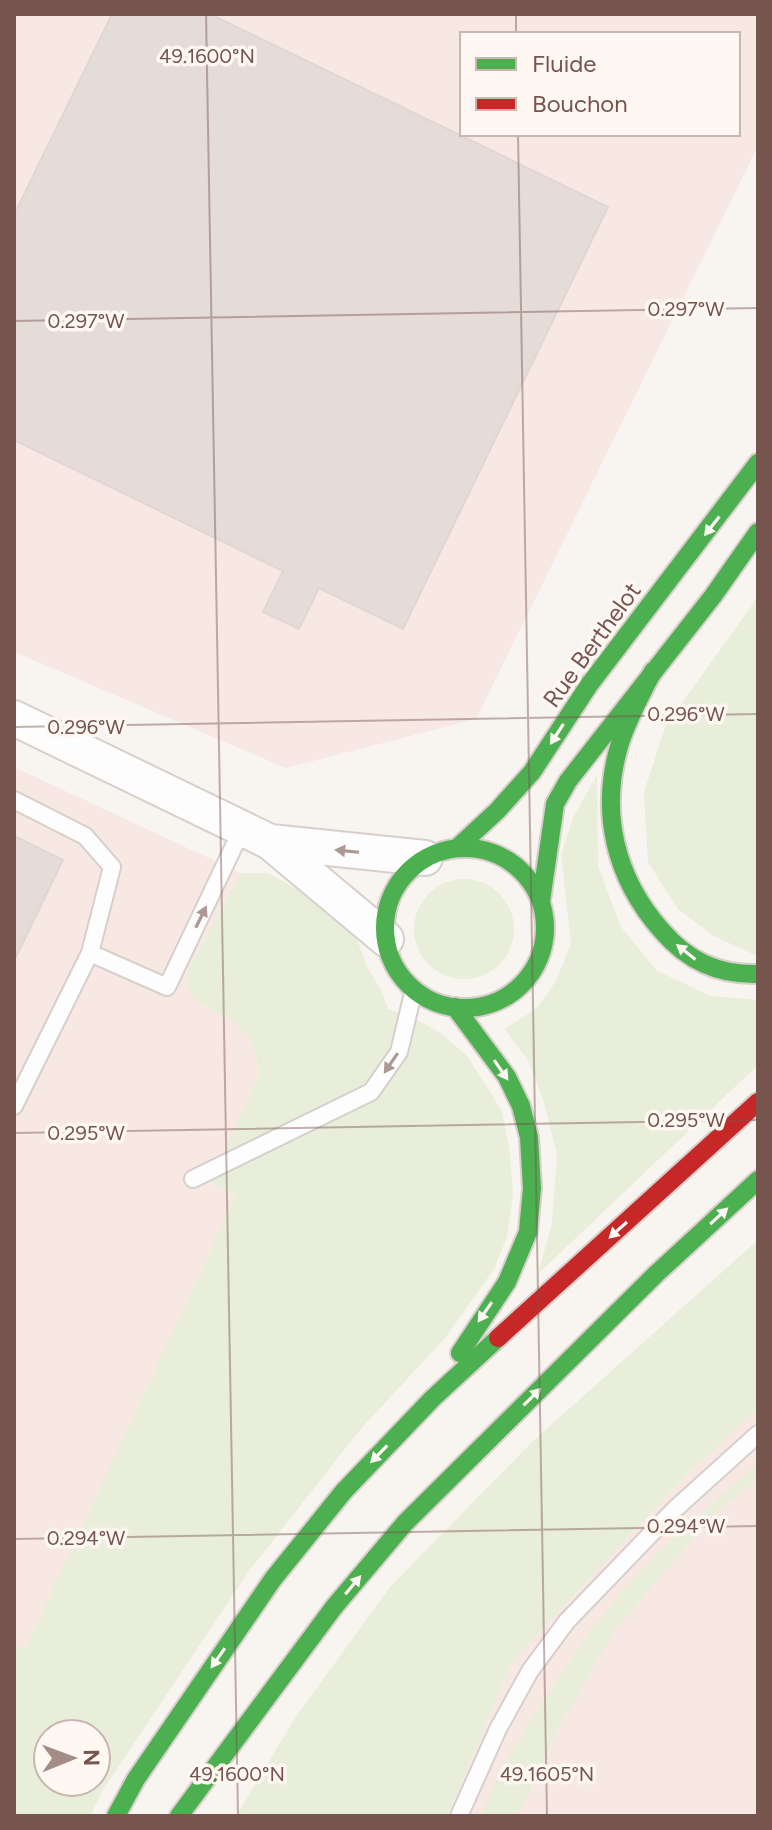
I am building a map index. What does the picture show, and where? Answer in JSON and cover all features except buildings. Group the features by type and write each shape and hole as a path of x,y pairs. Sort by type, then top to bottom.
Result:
{"main road":[{"name":"Rue Berthelot","path":"457,848 497,811 532,772 589,685 758,463"},
{"path":"541,901 555,804 568,781 713,596 758,532"},
{"path":"653,671 618,747 613,775 613,807 620,865 631,890 662,934 703,966 743,975 758,974"},
{"path":"457,848 478,848 499,855 517,866 531,882 541,901 545,921 544,941 538,961 528,978 495,1002 475,1007 440,1004 414,989 391,958 386,939 386,915 393,893 406,873 425,858 457,848"},
{"path":"433,1398 480,1319 507,1282 528,1232 532,1188 529,1137 521,1106 507,1077 455,1007"},
{"path":"116,1816 153,1754 273,1579 344,1491 433,1398 758,1102"},
{"path":"179,1816 334,1607 405,1523 656,1274 758,1180"},
{"path":"209,1805 306,1647"}],"street":[{"path":"14,718 256,835 386,939"},
{"path":"256,835 425,858"}],"lane":[{"path":"14,800 85,836 112,867 90,953 14,1106"},
{"path":"90,953 167,987 256,835"},
{"path":"193,1179 371,1092 399,1052 414,989"},
{"path":"459,1816 498,1729 530,1671 567,1621 674,1510 758,1434"}],"shaded area":[{"path":"14,14 758,14 758,146 476,719 286,768 14,652"},
{"path":"14,767 241,873 188,969 195,1000 235,1023 247,1036 256,1052 258,1076 211,1184 236,1195 25,1650 14,1645"},
{"path":"758,1408 758,1816 448,1816 512,1662 686,1475"}],"green space":[{"path":"758,597 757,956 714,936 678,909 648,862 644,792 666,725"},
{"path":"597,775 598,866 621,927 656,970 710,996 758,1000 758,1065 538,1274 552,1223 557,1155 544,1102 529,1062 505,1029 537,1008 556,981 571,944 561,855 573,818"},
{"path":"241,873 268,873 350,920 367,967 388,1009 410,1016 441,1033 467,1056 502,1111 510,1153 513,1195 507,1237 494,1269 445,1338 359,1431 249,1571 112,1776 112,1718 32,1718 32,1798 99,1798 90,1816 14,1816 14,1645 25,1649 236,1195 210,1183 258,1076 256,1052 235,1023 195,1000 188,987 188,969"},
{"path":"464,879 492,887 506,901 514,929 506,957 492,971 464,979 436,971 422,957 414,929 422,901 436,887"},
{"path":"758,1240 758,1408 686,1475 512,1662 448,1816 236,1816 295,1718 390,1587 533,1441"},
{"path":"758,1463 758,1478 713,1516 614,1631 555,1735 518,1816 481,1816 522,1734 597,1622 653,1559"}],"traffic: fast":[{"path":"457,848 497,811 532,772 589,685 758,463"},
{"path":"541,901 555,804 568,781 713,596 758,532"},
{"path":"653,671 627,725 614,769 612,819 623,866 646,911 682,951 717,969 758,974"},
{"path":"465,848 496,854 521,872 539,897 545,928 539,959 521,984 496,1002 465,1008 434,1002 409,984 391,959 385,928 391,897 409,872 434,854 465,848"},
{"path":"455,1007 507,1077 521,1106 529,1137 532,1188 528,1232 507,1282 460,1353"},
{"path":"179,1816 334,1607 405,1523 656,1274 758,1180"},
{"path":"116,1816 136,1779 273,1579 344,1491 433,1398 498,1338"}],"traffic: jam":[{"path":"498,1338 758,1102"}]}
